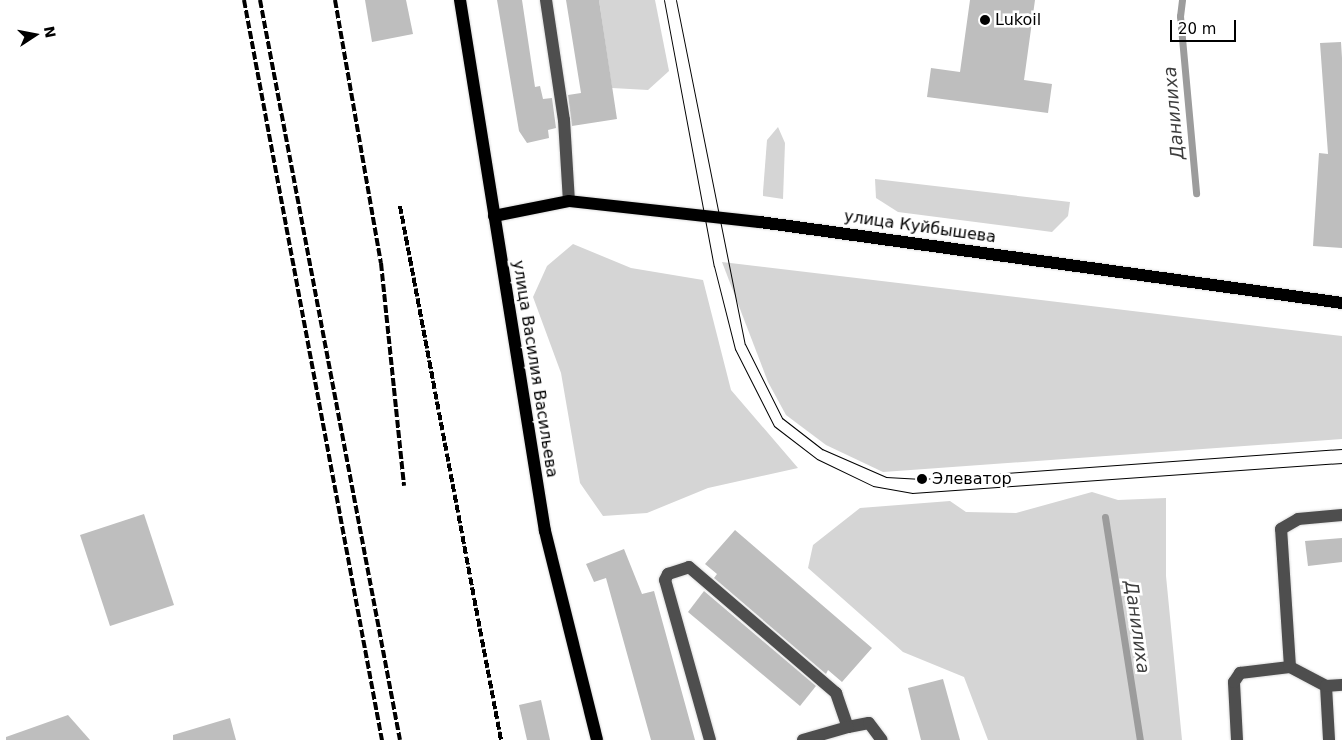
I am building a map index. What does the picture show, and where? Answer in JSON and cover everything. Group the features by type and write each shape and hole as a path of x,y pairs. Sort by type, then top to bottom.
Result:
{"main road":[{"name":"улица Василия Васильева","path":"460,0 545,531 597,740"},
{"name":"улица Куйбышева","path":"494,216 569,201 770,223 1342,303"}],"lane":[{"path":"546,0 564,120 569,201"},
{"path":"1290,667 1281,529 1293,520 1342,515"},
{"path":"710,740 665,580 668,574 689,568 826,682 836,693 848,728"},
{"path":"1237,740 1234,682 1246,672 1290,667 1326,686 1342,685"},
{"path":"1326,686 1329,740"},
{"path":"803,740 869,723 882,740"}],"shaded area":[{"path":"599,0 655,0 669,71 648,90 612,88"},
{"path":"778,127 785,143 783,199 763,196 767,140"},
{"path":"875,179 1070,202 1068,216 1052,232 898,212 876,198"},
{"path":"573,244 631,268 703,280 731,390 798,468 708,488 647,513 603,516 580,483 561,373 533,297 547,266"},
{"path":"722,262 1342,336 1342,439 883,472 826,445 786,415 768,382"},
{"path":"1092,492 1118,500 1166,498 1166,576 1182,740 988,740 964,677 903,652 808,568 813,545 860,508 950,501 966,512 1016,513"}],"building":[{"path":"365,0 406,0 413,34 372,42"},
{"path":"497,0 522,0 535,87 540,86 543,99 552,98 556,128 548,130 549,138 527,143 519,131"},
{"path":"566,0 599,0 617,119 572,126 568,95 581,93"},
{"path":"970,0 1035,0 1024,80 1052,84 1048,113 927,97 931,68 960,72"},
{"path":"1341,42 1342,248 1313,246 1319,153 1328,154 1320,43"},
{"path":"144,514 174,605 110,626 80,535"},
{"path":"735,530 872,648 842,682 828,670 826,674 714,578 717,574 705,564"},
{"path":"1342,538 1342,562 1308,566 1305,541"},
{"path":"624,549 642,594 654,591 695,740 651,740 606,578 594,582 586,564"},
{"path":"704,591 816,686 800,706 688,612"},
{"path":"943,679 960,740 921,740 908,688"},
{"path":"541,700 550,740 527,740 519,705"},
{"path":"68,715 90,740 6,740 6,737"},
{"path":"230,718 236,740 173,740 173,735"}],"waterway":[{"name":"Данилиха","path":"1182,0 1180,16 1196,193"},
{"name":"Данилиха","path":"1105,517 1140,740"}],"tram line":[{"path":"664,0 714,266 735,349 774,426 817,459 873,486 912,493 1342,463"},
{"path":"676,0 745,344 782,418 822,449 886,477 922,479 1342,449"}],"railway":[{"path":"244,0 382,740"},
{"path":"260,0 400,740"},
{"path":"335,0 381,263 404,486"},
{"path":"400,206 501,740"}],"place":[{"name":"Lukoil","path":"985,20"},
{"name":"Элеватор","path":"922,479"}]}
